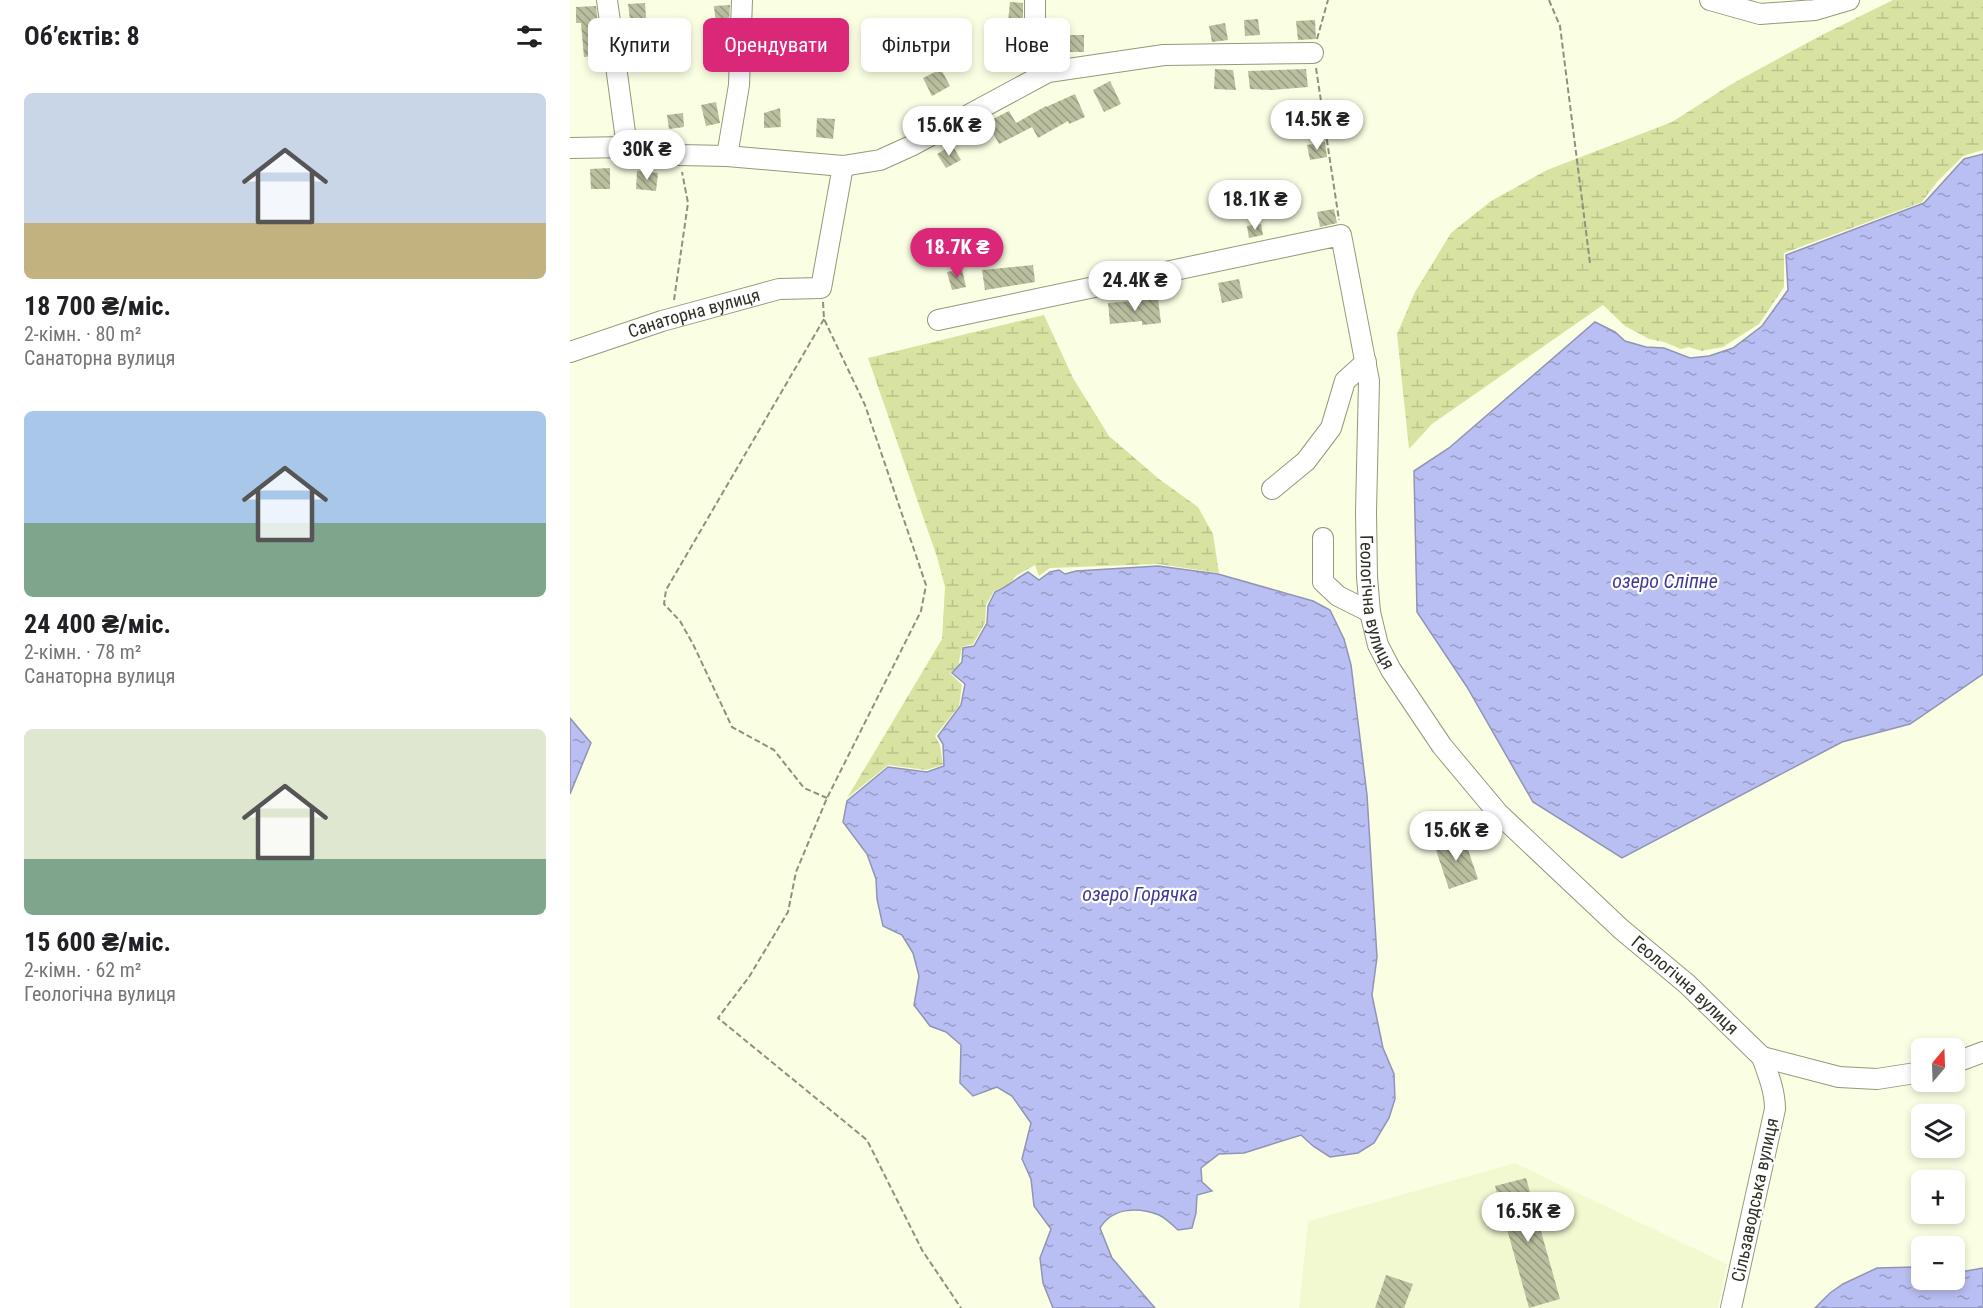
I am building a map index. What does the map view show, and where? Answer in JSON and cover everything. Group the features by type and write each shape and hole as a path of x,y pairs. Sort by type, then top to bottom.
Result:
{"street":[{"path":"607,0 627,147"},
{"path":"727,156 739,85 742,0"},
{"path":"1035,0 1035,18"},
{"path":"1710,0 1760,14 1815,10 1849,0"},
{"path":"1070,69 1164,55 1314,53"},
{"path":"570,148 627,147 679,155 727,156 843,166 880,160 911,146 1048,72"},
{"path":"821,288 843,166"},
{"path":"938,320 1341,235"},
{"name":"Геологічна вулиця","path":"1341,235 1369,381 1367,577 1370,612 1378,645 1407,697 1442,746 1498,813 1621,929 1688,984 1762,1057"},
{"name":"Санаторна вулиця","path":"570,352 662,321 779,289 821,288"},
{"path":"1272,489 1306,461 1330,428 1345,381 1366,362"},
{"path":"1323,538 1323,582 1338,596 1370,612"},
{"path":"1965,1059 1983,1052"},
{"path":"1762,1057 1839,1077 1877,1079 1911,1074"},
{"name":"Сільзаводська вулиця","path":"1731,1308 1775,1109 1774,1094 1762,1057"}],"path":[{"path":"1328,0 1314,53 1341,235"},
{"path":"1549,0 1560,26 1590,263"},
{"path":"662,321 674,305 687,203 679,155"},
{"path":"821,288 824,319 865,405 926,585 921,611 827,798 796,872 788,912 749,977 718,1018 867,1140 922,1250 962,1308"},
{"path":"824,319 666,590 664,604 680,621 693,644 732,727 774,750 804,788 827,798"}],"shaded area":[{"path":"1515,1163 1727,1264 1718,1308 1299,1308 1308,1221"}],"green space":[{"path":"1893,0 1983,0 1983,150 1963,156 1937,182 1922,202 1784,253 1784,287 1759,324 1723,347 1701,351 1689,347 1681,349 1649,339 1625,326 1603,305 1432,424 1409,449 1397,334 1415,292 1451,233 1491,201 1547,170 1672,122 1730,85 1820,36"},
{"path":"1044,315 1073,378 1109,436 1159,479 1198,507 1213,534 1219,573 1158,564 1050,568 1039,576 1035,565 1016,576 1008,585 994,591 986,605 985,623 973,644 962,647 958,667 950,673 962,685 959,706 935,736 940,745 943,765 926,770 888,765 847,798 942,639 945,587 937,557 868,358"}],"water":[{"name":"озеро Сліпне","path":"1983,154 1983,674 1910,724 1842,742 1622,858 1533,802 1467,687 1417,612 1414,471 1449,448 1595,322 1615,332 1625,341 1646,347 1664,348 1690,358 1709,356 1733,348 1762,326 1788,290 1786,255 1924,203 1964,159"},
{"name":"озеро Горячка","path":"1158,566 1218,574 1313,601 1330,610 1344,639 1351,665 1367,795 1377,957 1372,995 1383,1048 1394,1074 1395,1099 1389,1118 1374,1143 1358,1153 1330,1157 1301,1135 1244,1153 1219,1154 1201,1168 1202,1182 1212,1191 1197,1195 1192,1228 1178,1230 1162,1216 1135,1210 1119,1213 1105,1221 1100,1228 1112,1258 1155,1308 1053,1308 1043,1283 1040,1258 1051,1229 1034,1206 1031,1179 1022,1159 1031,1123 1012,1096 997,1087 973,1096 960,1083 961,1045 946,1032 930,1026 914,1005 919,976 913,953 902,935 883,926 877,899 876,879 867,854 843,822 847,801 888,767 927,772 944,766 943,744 938,736 961,705 965,684 952,673 962,662 963,648 974,646 987,623 988,606 995,592 1028,572 1039,580 1050,572 1059,570 1065,574 1076,571"},
{"path":"570,718 591,743 570,794"},
{"path":"1911,1267 1911,1290 1965,1290 1965,1271 1983,1268 1983,1308 1815,1308 1843,1284 1877,1268"}],"building":[{"path":"1010,2 1023,3 1023,18 1008,18"},
{"path":"645,3 646,18 630,18 628,4"},
{"path":"730,5 729,18 715,18 714,6"},
{"path":"596,6 597,18 588,18 588,57 584,57 581,23 576,23 576,7"},
{"path":"1258,19 1260,35 1245,36 1244,20"},
{"path":"1315,20 1316,39 1298,40 1296,21"},
{"path":"1225,23 1228,40 1212,42 1209,26"},
{"path":"1070,35 1084,35 1084,52 1070,52"},
{"path":"1215,69 1233,70 1236,90 1214,89"},
{"path":"1306,69 1308,87 1250,89 1248,71"},
{"path":"935,72 943,72 950,86 932,96 923,78"},
{"path":"1110,81 1121,104 1104,112 1093,90"},
{"path":"1075,94 1085,117 1069,124 1068,121 1038,138 1032,127 999,144 987,122 1009,111 1016,123 1046,106"},
{"path":"716,102 720,123 706,126 701,105"},
{"path":"780,108 781,127 764,128 764,113"},
{"path":"683,113 684,127 669,129 667,115"},
{"path":"817,118 835,119 833,139 816,137"},
{"path":"1325,142 1327,157 1310,160 1307,145"},
{"path":"952,145 961,160 946,168 937,154"},
{"path":"610,168 610,189 591,189 590,169"},
{"path":"637,171 658,173 656,191 636,189"},
{"path":"1334,209 1337,223 1320,227 1317,212"},
{"path":"1261,224 1263,235 1249,238 1247,226"},
{"path":"1033,265 1035,282 985,290 982,270"},
{"path":"962,269 966,287 952,290 947,272"},
{"path":"1239,279 1243,298 1222,303 1218,283"},
{"path":"1158,299 1161,323 1142,325 1142,321 1110,324 1108,303"},
{"path":"1463,835 1478,879 1449,889 1434,844"},
{"path":"1526,1178 1560,1299 1529,1308 1495,1186"},
{"path":"1386,1275 1413,1284 1404,1308 1375,1308"}]}
